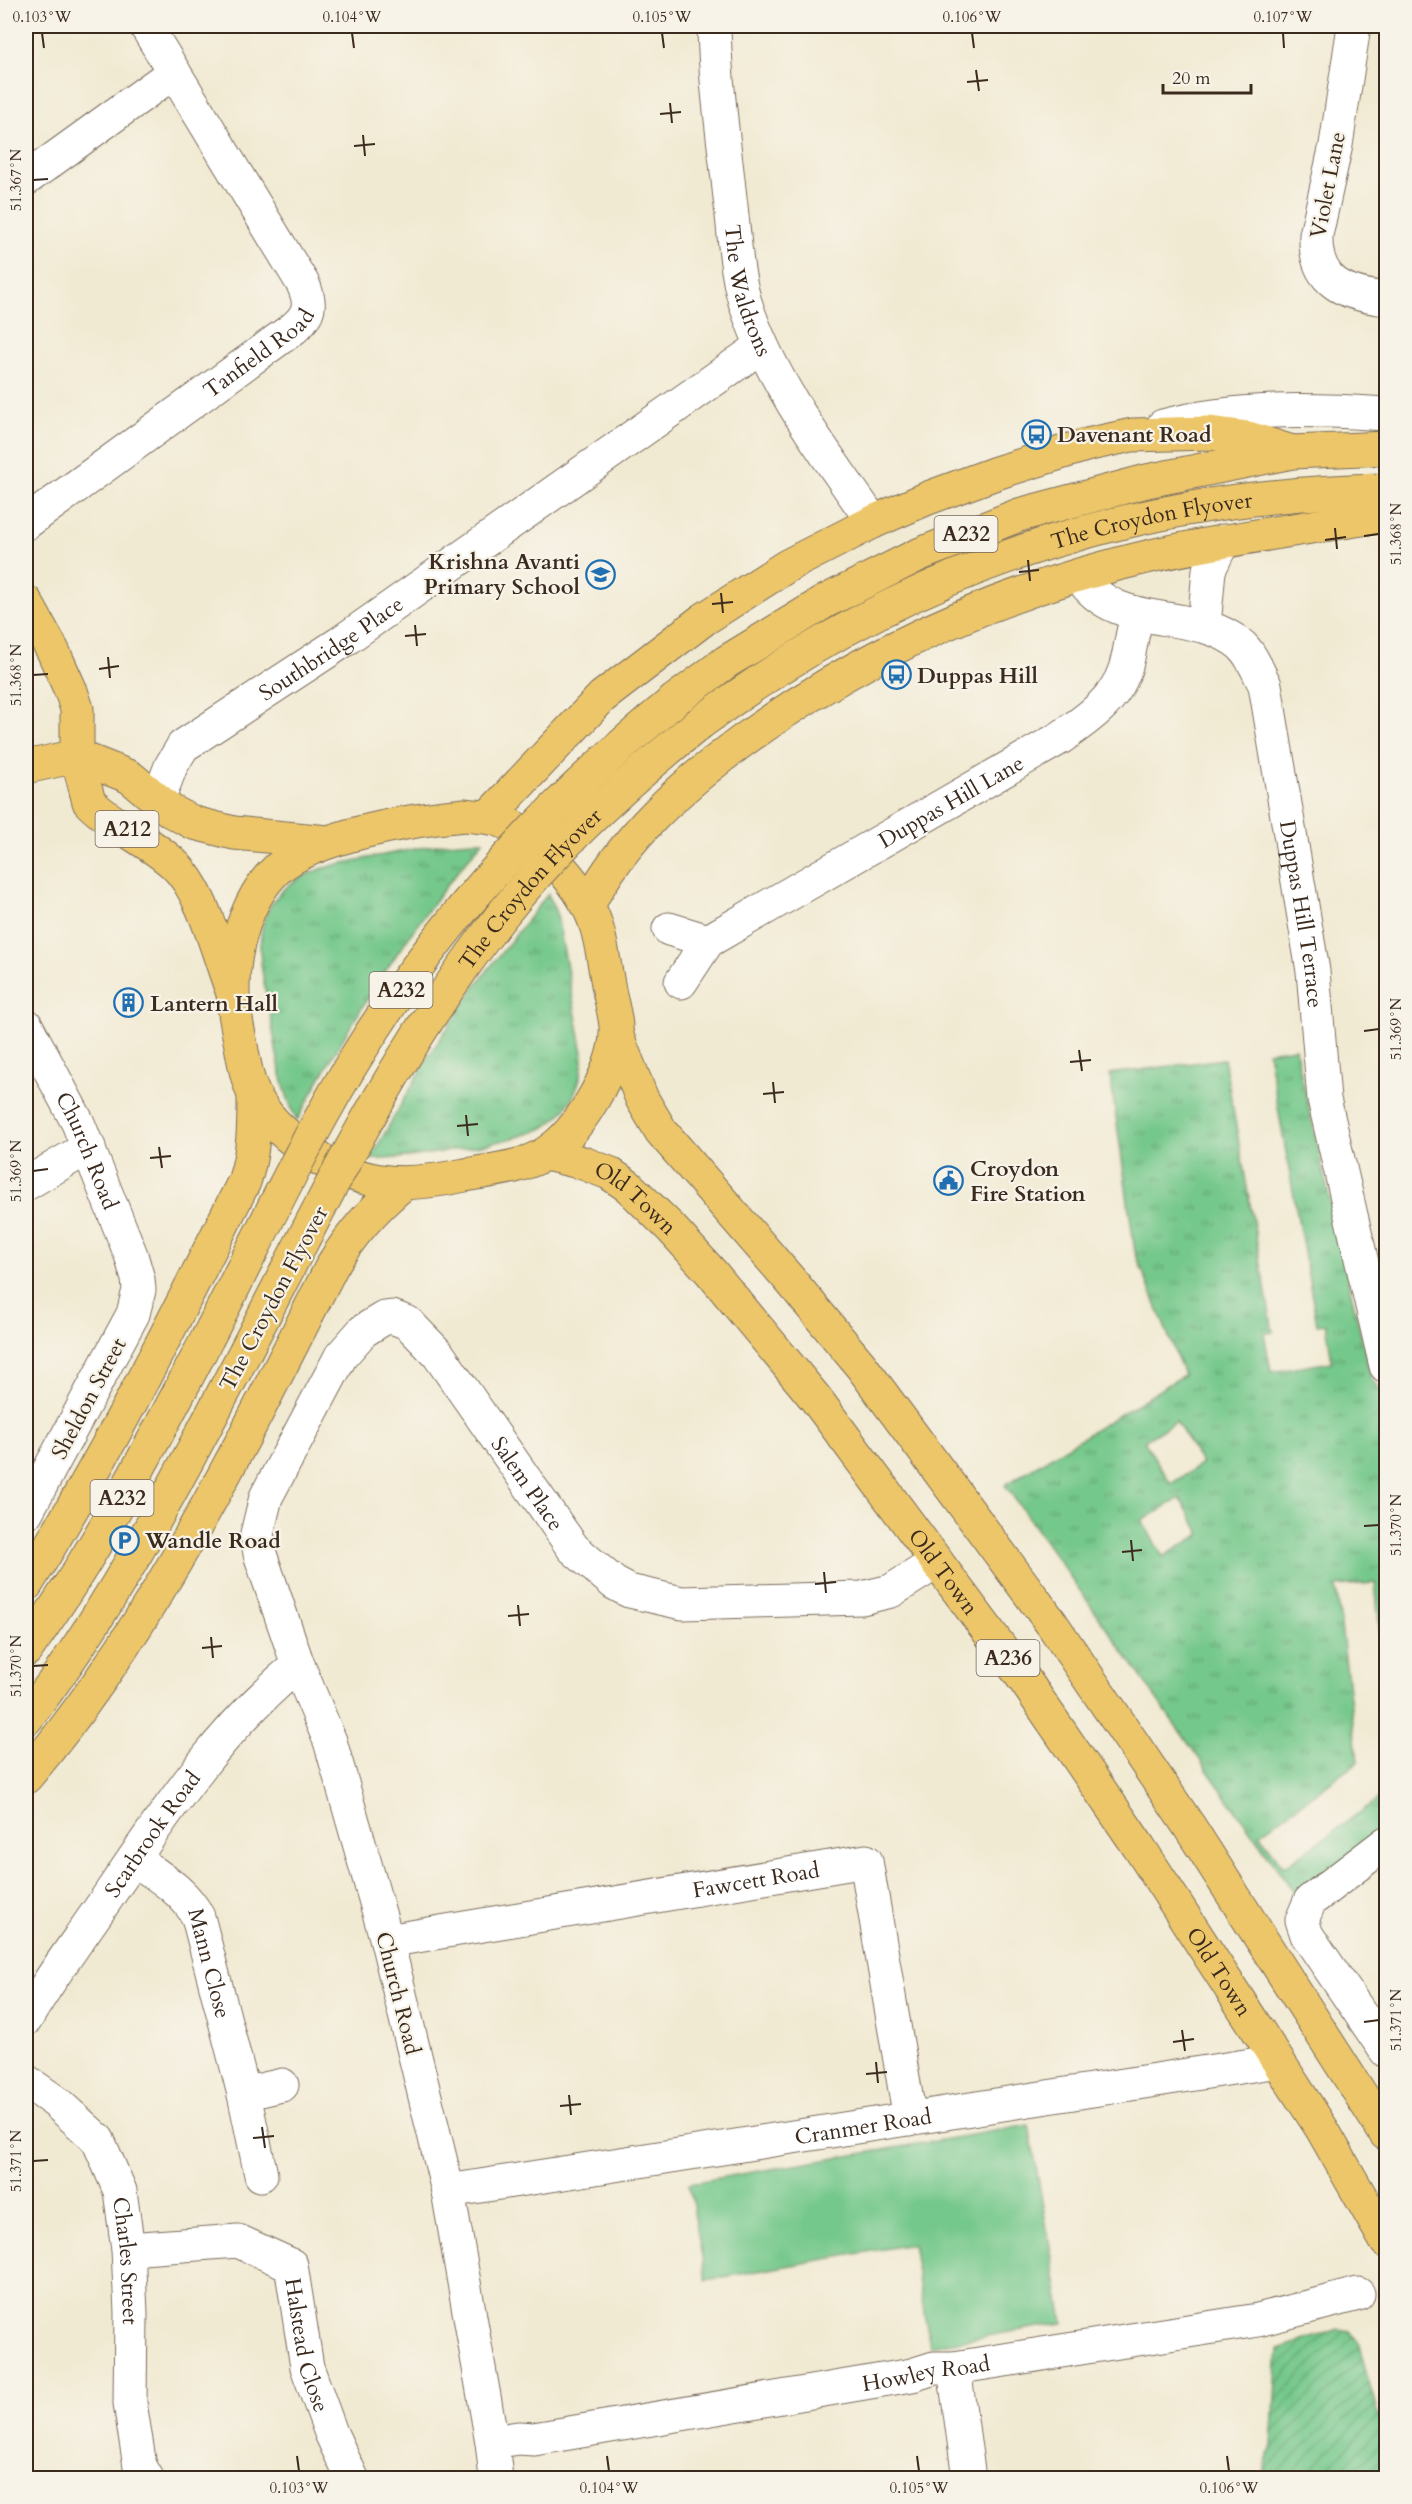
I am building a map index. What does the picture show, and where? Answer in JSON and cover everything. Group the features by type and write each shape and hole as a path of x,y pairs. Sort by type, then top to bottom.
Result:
{"main road":[{"path":"488,817 602,697 704,619 787,567 873,522 928,498 996,473 1086,445 1132,435 1210,433 1248,438 1292,452"},
{"name":"The Croydon Flyover","path":"26,1650 76,1577 113,1515 362,1047 449,927 520,844 594,770 675,700 726,662 826,601 964,535 1077,498 1147,481 1292,452 1386,448"},
{"name":"The Croydon Flyover","path":"26,1719 80,1645 133,1560 360,1131 414,1039 441,998 504,913 549,861 658,756 783,664 826,639 921,591 1015,553 1114,524 1212,503 1304,492 1386,490"},
{"path":"588,905 617,857 673,798 718,759 798,702 863,663 918,635 1027,592 1152,556 1386,515"},
{"path":"26,602 72,691 77,710 77,756 26,768"},
{"name":"A212","path":"77,756 120,772 182,818 219,830 331,842"},
{"name":"A212","path":"77,756 89,802 173,863 195,892 232,993"},
{"path":"465,815 488,817 505,822 539,847 566,875 588,905 602,949 616,1034 607,1068 591,1102 574,1128 546,1154 512,1166 427,1183 381,1183 359,1177 324,1161 291,1140 272,1122 254,1096 246,1071 232,993 242,931 251,907 263,886 277,869 301,853 331,842 440,817 465,815"},
{"name":"A236","path":"616,1034 646,1108 666,1139 783,1272 862,1368 1052,1624 1189,1826 1386,2134"},
{"path":"34,1572 78,1499 159,1349 244,1182 251,1162 254,1140 254,1096"},
{"name":"Old Town","path":"546,1154 583,1162 609,1173 628,1186 671,1228 750,1318 816,1399 1026,1682 1133,1837 1322,2129 1386,2241"},
{"path":"26,1777 81,1708 171,1567 233,1458 333,1264 350,1236 403,1184"}],"street":[{"name":"Tanfield Road","path":"26,524 294,328 307,313 308,295 303,284 146,26"},
{"name":"The Waldrons","path":"714,26 722,128 739,271 747,309 762,346 800,417 873,522"},
{"name":"Violet Lane","path":"1354,26 1336,145 1315,249 1317,261 1332,282 1353,292 1386,299"},
{"path":"26,179 174,72"},
{"name":"Southbridge Place","path":"158,800 171,766 183,746 340,643 762,346"},
{"path":"1132,435 1184,421 1245,412 1325,411 1386,414"},
{"path":"1204,626 1209,570 1223,542"},
{"name":"Duppas Hill Terrace","path":"1080,576 1089,590 1103,600 1138,615 1204,626 1224,633 1243,646 1255,663 1264,685 1313,971 1324,1099 1386,1366"},
{"name":"Duppas Hill Lane","path":"681,982 708,941 1060,738 1092,716 1118,687 1126,668 1132,628 1138,615"},
{"path":"669,928 708,941"},
{"name":"Church Road","path":"26,1025 67,1100 89,1147 138,1279"},
{"path":"26,1184 89,1147"},
{"name":"Sheldon Street","path":"26,1513 133,1314 137,1302 138,1279"},
{"name":"Salem Place","path":"258,1521 266,1497 341,1356 363,1331 384,1318 392,1317 408,1323 438,1354 573,1548 600,1573 629,1591 682,1603 862,1598 880,1595 897,1588 937,1562"},
{"name":"Church Road","path":"258,1521 260,1554 297,1665 330,1741 387,1941 448,2191 492,2442 496,2478"},
{"name":"Scarbrook Road","path":"26,2019 193,1775 252,1705 297,1665"},
{"path":"1386,1843 1310,1901 1302,1920 1307,1935 1386,2051"},
{"name":"Mann Close","path":"134,1859 178,1891 191,1903 198,1917 244,2094 261,2175"},
{"name":"Fawcett Road","path":"387,1941 866,1861 910,2119"},
{"name":"Cranmer Road","path":"448,2191 1277,2061"},
{"name":"Charles Street","path":"26,2081 56,2102 98,2140 120,2191 128,2249 131,2313 130,2403 141,2466 147,2478"},
{"path":"244,2094 282,2085"},
{"name":"Halstead Close","path":"128,2249 238,2241 291,2265 307,2367 330,2433 352,2478"},
{"name":"Howley Road","path":"492,2442 518,2438 534,2439 912,2375 934,2368 954,2368 1258,2320 1358,2294"},
{"path":"954,2368 969,2478"}],"green space":[{"path":"483,841 430,907 382,976 338,1047 297,1121 280,1069 261,963 260,946 263,922 272,903 284,889 300,878 337,864 444,844"},
{"path":"548,894 557,915 583,1053 578,1085 562,1113 545,1127 487,1144 406,1157 370,1159 430,1054 476,985"},
{"path":"1295,1048 1371,1379 1386,1396 1386,1689 1375,1583 1336,1586 1358,1762 1259,1834 1284,1867 1381,1797 1386,1799 1386,1830 1296,1895 1005,1485 1184,1375 1135,1252 1110,1074 1224,1059 1273,1332 1264,1334 1271,1372 1332,1362 1326,1324 1317,1325 1268,1052","holes":["1176,1421 1202,1464 1171,1484 1144,1441","1180,1498 1201,1534 1163,1557 1142,1521"]},
{"path":"1029,2125 1063,2323 930,2346 912,2244 706,2280 689,2183"},
{"path":"1339,2329 1350,2331 1358,2342 1386,2444 1386,2478 1262,2478 1272,2445 1278,2349"}],"place":[{"name":"Davenant Road","path":"1036,434"},
{"name":"Krishna Avanti Primary School","path":"601,574"},
{"name":"Duppas Hill","path":"896,675"},
{"name":"Lantern Hall","path":"129,1003"},
{"name":"Croydon Fire Station","path":"949,1181"},
{"name":"Wandle Road","path":"124,1540"}]}
